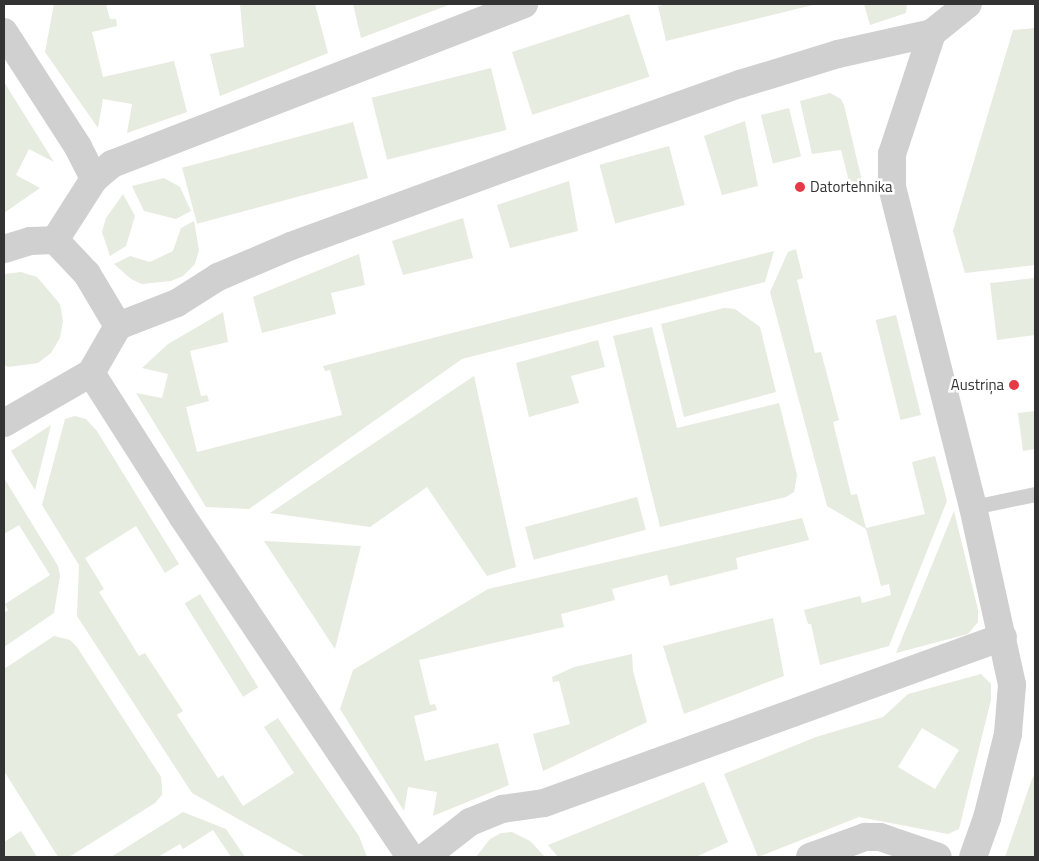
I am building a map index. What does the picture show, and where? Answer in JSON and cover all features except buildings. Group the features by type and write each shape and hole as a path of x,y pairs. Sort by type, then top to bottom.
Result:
{"street":[{"path":"55,240 94,179 112,164 524,4"},
{"path":"4,423 91,373 118,326 176,303 218,277 291,246 740,84 838,54 932,34 968,4"},
{"path":"4,32 78,147 94,179"},
{"path":"932,34 892,154 892,186 973,507 1012,685 1008,734 987,818 973,857"},
{"path":"4,249 30,240 55,240 87,274 118,326"},
{"path":"91,373 182,516 410,857"},
{"path":"425,857 470,822 502,809 544,803 1002,637"},
{"path":"810,857 865,837 880,837 938,857"}],"lane":[{"path":"973,507 1035,494"}],"shaded area":[{"path":"54,4 106,4 110,19 116,19 117,26 92,32 103,77 174,61 187,112 127,133 132,104 103,99 98,128 45,52"},
{"path":"240,4 315,4 328,53 220,96 210,54 244,47"},
{"path":"353,4 451,4 361,38"},
{"path":"668,4 817,4 666,41 658,6"},
{"path":"864,4 907,4 906,13 870,25"},
{"path":"629,14 649,77 532,115 512,52"},
{"path":"1035,28 1035,265 965,273 953,231 1013,30"},
{"path":"491,68 506,130 387,160 372,98"},
{"path":"4,82 54,162 29,149 16,175 40,188 4,213"},
{"path":"830,93 841,99 844,105 862,181 852,193 841,150 812,154 800,101"},
{"path":"789,108 801,157 773,164 761,115"},
{"path":"745,121 758,186 722,195 704,136"},
{"path":"353,122 368,178 197,224 182,168"},
{"path":"669,146 685,205 615,224 599,165"},
{"path":"164,178 180,187 191,211 176,219 144,211 132,186"},
{"path":"569,181 578,231 510,248 497,205"},
{"path":"123,194 135,216 126,246 110,256 102,232 106,218"},
{"path":"463,218 473,258 403,275 392,241"},
{"path":"194,221 199,250 195,264 183,276 171,281 142,284 131,279 114,264 130,256 150,262 173,251 181,228"},
{"path":"796,249 803,278 797,280 815,353 821,352 839,420 833,422 851,495 857,494 866,528 925,514 912,462 935,456 947,501 889,646 820,665 811,624 808,624 804,610 860,596 862,603 891,595 889,584 881,586 866,529 827,506 770,292 788,252"},
{"path":"774,251 765,282 462,359 249,509 206,507 136,393 162,398 168,374 142,368 168,344 223,312 228,342 190,351 201,396 207,395 209,401 186,407 197,452 342,415 330,370 325,371 323,366"},
{"path":"359,254 365,285 331,293 336,314 262,333 253,297"},
{"path":"21,272 37,277 60,304 63,321 60,338 51,353 38,363 8,367 4,365 4,274"},
{"path":"1035,278 1035,335 997,340 990,283"},
{"path":"724,308 735,309 760,327 776,392 684,417 661,324"},
{"path":"896,315 921,415 901,420 876,320"},
{"path":"652,327 677,428 779,403 797,475 794,492 786,497 660,527 613,336"},
{"path":"598,340 605,367 571,376 579,403 529,417 516,363"},
{"path":"474,376 516,567 487,576 427,487 370,527 270,513"},
{"path":"1035,411 1035,449 1023,451 1018,413"},
{"path":"75,416 86,419 97,431 179,564 165,573 136,526 85,558 104,589 99,592 139,656 145,653 183,711 177,715 218,778 223,775 243,806 294,773 264,727 278,718 359,836 367,857 306,857 192,793 77,616 79,565 42,505 65,419"},
{"path":"51,425 35,490 11,451"},
{"path":"4,478 58,566 60,576 54,613 4,647 4,613 8,610 5,604 50,575 19,525 4,534"},
{"path":"637,497 646,530 534,560 525,527"},
{"path":"954,511 978,610 978,622 968,634 896,653"},
{"path":"802,518 809,540 736,558 738,569 670,586 667,575 612,589 615,600 561,614 564,627 419,660 430,705 435,704 437,710 414,716 425,761 498,743 509,785 433,816 437,792 408,787 404,811 340,709 353,670 488,589"},
{"path":"264,541 361,546 335,649"},
{"path":"200,594 258,687 243,697 185,604"},
{"path":"773,618 784,676 684,714 663,646"},
{"path":"54,636 70,640 77,647 161,777 162,787 162,795 155,803 69,857 58,857 4,771 4,669"},
{"path":"632,654 633,671 647,722 543,771 533,734 570,724 559,681 553,682 552,677 574,667"},
{"path":"981,674 991,684 991,700 959,829 948,834 859,817 758,857 724,774 816,737 883,717 908,694","holes":["922,728 959,750 935,789 898,767"]},
{"path":"1035,774 1035,857 1005,857 1032,779"},
{"path":"704,782 728,842 696,857 558,857 548,845"},
{"path":"183,812 226,829 245,857 231,857 213,830 183,849 180,844 158,857 111,857"},
{"path":"21,831 37,857 4,857 4,842"},
{"path":"512,832 530,841 545,857 476,857 490,839 501,833"}],"place":[{"name":"Datortehnika","path":"800,187"},
{"name":"Austriņa","path":"1014,385"}]}
